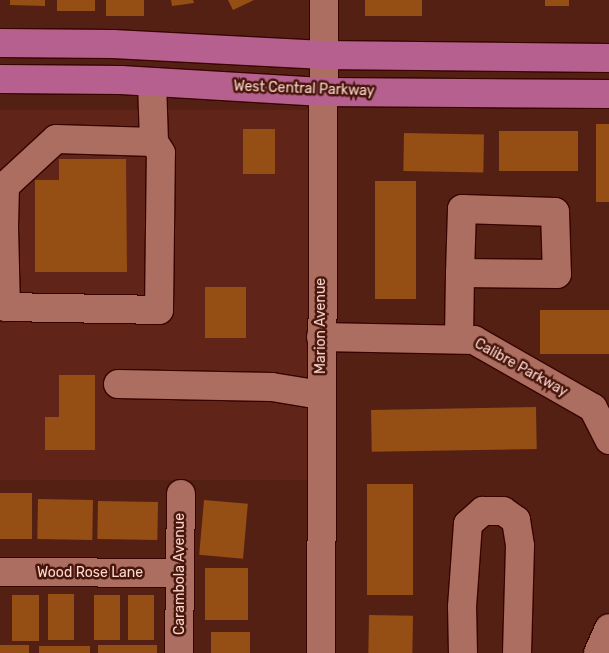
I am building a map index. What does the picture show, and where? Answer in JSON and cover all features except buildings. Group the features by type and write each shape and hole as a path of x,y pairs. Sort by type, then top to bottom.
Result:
{"main road":[{"path":"0,43 113,44 324,55 609,58"},
{"name":"West Central Parkway","path":"0,79 152,82 323,92 609,94"}],"street":[{"name":"Marion Avenue","path":"321,653 324,0"},
{"path":"152,82 154,142 161,153 159,310 6,307 2,227 5,186 56,140 154,142"},
{"path":"459,338 460,273"},
{"name":"Calibre Parkway","path":"321,336 459,338 474,340 601,401 609,440"},
{"path":"118,384 272,387 321,395"},
{"name":"Carambola Avenue","path":"180,653 181,494"},
{"path":"463,653 462,607 468,524 483,511 503,511 516,520 520,546 517,653"},
{"name":"Wood Rose Lane","path":"0,572 180,573"},
{"path":"598,653 609,628"}],"shaded area":[{"path":"0,110 313,110 313,480 0,480"}]}
